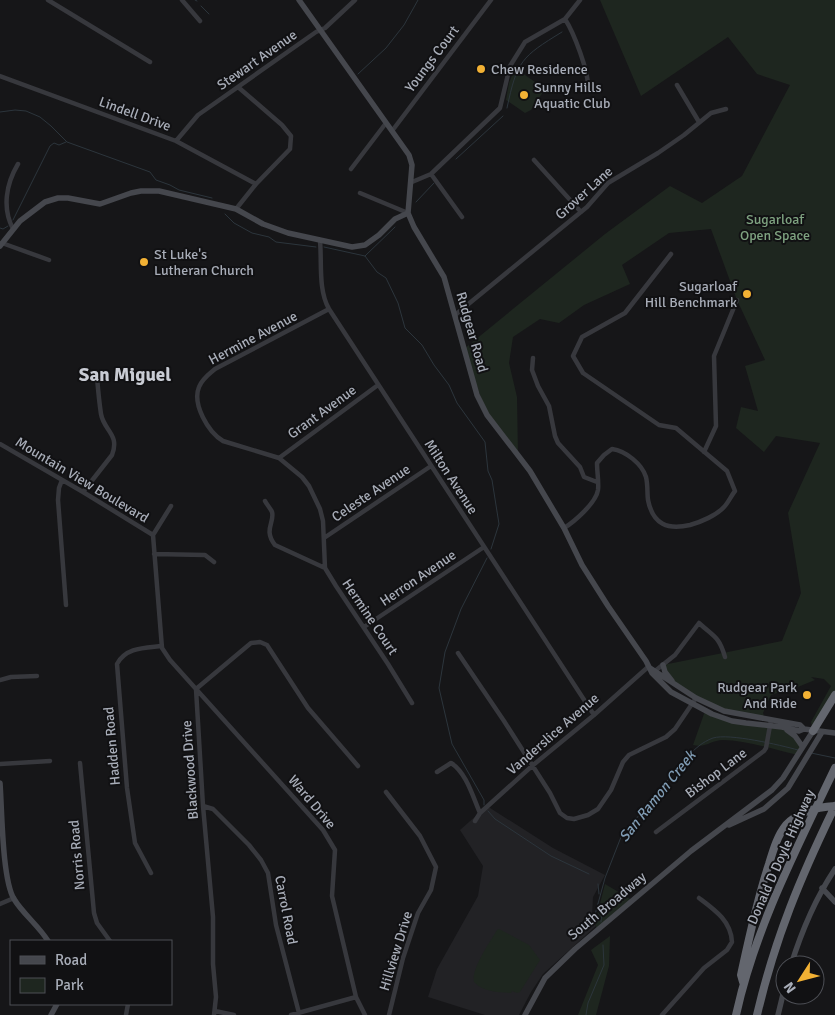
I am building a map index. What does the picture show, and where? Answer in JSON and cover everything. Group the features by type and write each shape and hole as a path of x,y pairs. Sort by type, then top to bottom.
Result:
{"highway":[{"path":"813,731 835,695"},
{"name":"Donald D Doyle Highway","path":"736,1015 743,984 775,896 835,768"},
{"path":"743,984 741,975 755,914 779,835 786,826 805,812 816,808 835,806"},
{"name":"Donald D Doyle Highway","path":"757,1015 780,932 793,896 835,806"}],"street":[{"path":"48,0 150,62"},
{"path":"182,0 200,21"},
{"path":"298,0 409,155 412,165 412,182 408,213"},
{"name":"Stewart Avenue","path":"176,141 198,115 320,30 326,28 354,0"},
{"name":"Youngs Court","path":"392,131 491,0"},
{"path":"412,182 432,174 500,108 510,66 525,42 565,19 580,0"},
{"path":"565,19 573,32 588,79 588,88"},
{"name":"Lindell Drive","path":"0,76 176,141 256,184"},
{"path":"677,85 699,122"},
{"path":"236,209 256,184 290,149 291,136 282,125 238,87"},
{"name":"Grover Lane","path":"455,315 581,212 608,183 638,166 684,135 714,111 726,109"},
{"path":"351,169 386,122"},
{"path":"534,160 581,212"},
{"path":"13,229 7,215 6,199 11,177 18,164"},
{"path":"432,174 462,217"},
{"path":"49,260 1,245 20,221 51,199 58,198 100,204 140,191 159,191 236,209 274,228 352,247 365,245 379,235 394,219 408,213"},
{"path":"360,193 408,213"},
{"name":"Rudgear Road","path":"408,213 414,227 444,277 477,395 487,415 530,470 564,528 582,565 652,673 672,692 693,701 724,711 784,725 799,731 804,729 835,733"},
{"name":"Milton Avenue","path":"320,240 325,303 594,715"},
{"path":"564,528 591,503 598,492 597,462 612,449 621,451 633,459 642,469 646,478 651,511 661,523 668,527 677,528 699,523 723,509 734,491 727,471 676,428 659,425 583,373 573,356 582,337 625,313 670,254"},
{"path":"704,452 716,426 714,356 737,300"},
{"name":"Hermine Avenue","path":"324,538 320,509 302,477 279,458 223,441 213,434 200,409 198,388 209,374 220,366 262,346 329,309"},
{"path":"533,358 532,370 549,406 558,443 580,467 584,477 597,482"},
{"path":"83,492 112,455 114,448 114,438 105,425 101,414 97,377"},
{"name":"Grant Avenue","path":"279,458 378,385"},
{"name":"Mountain View Boulevard","path":"0,444 153,535"},
{"name":"Celeste Avenue","path":"324,538 431,466"},
{"path":"62,480 58,500 66,605"},
{"path":"265,501 272,513 270,532 271,540 275,545 325,568"},
{"path":"171,506 153,535 162,646 170,660 196,689 251,643 260,642 267,645 308,708 358,766"},
{"name":"Hermine Court","path":"324,538 325,568 412,703"},
{"name":"Herron Avenue","path":"364,627 484,546"},
{"path":"154,554 195,554 209,557 214,562"},
{"path":"655,671 675,654 699,623 714,634 720,642 725,657"},
{"name":"Hadden Road","path":"151,873 135,843 126,788 117,664 122,656 132,650 162,646"},
{"path":"458,653 550,792 560,813 567,818 574,819 588,816 598,809 604,802 623,762 629,755 666,737 675,729 693,701"},
{"path":"663,664 665,672 675,685"},
{"name":"Rudgear Road","path":"648,667 675,685 693,701"},
{"name":"Vanderslice Avenue","path":"475,821 480,813 532,766 648,667"},
{"path":"0,680 11,677 37,676"},
{"name":"Blackwood Drive","path":"196,689 203,806 213,917 216,984 214,1013"},
{"name":"Ward Drive","path":"196,689 323,830 335,850 332,896 356,997 365,1015"},
{"name":"Bishop Lane","path":"656,832 766,748 770,723"},
{"path":"784,725 802,746"},
{"name":"South Broadway","path":"525,1015 545,978 561,962 684,858 772,790 783,778 813,731"},
{"name":"South Broadway","path":"720,829 764,809 788,788 822,732"},
{"path":"0,764 50,761"},
{"name":"Norris Road","path":"80,763 94,913 97,923 109,940"},
{"path":"438,772 451,763 457,767 480,813"},
{"path":"0,784 6,868 14,898 47,940"},
{"name":"Hillview Drive","path":"386,792 420,836 436,867 431,890 418,913 403,958 390,1015"},
{"name":"Carrol Road","path":"203,806 214,809 249,845 261,860 268,873 276,925 299,1013"},
{"path":"795,955 805,924 822,888 835,868"},
{"path":"822,888 835,902"},
{"path":"0,904 14,898"},
{"path":"662,1015 704,968 727,950 732,942 728,925 722,917 699,898"},
{"path":"291,1015 356,997"},
{"path":"214,1013 234,1015"}],"shaded area":[{"path":"487,806 553,848 605,875 593,897 592,917 596,926 543,974 519,1015 485,1015 428,997 437,969 478,896 483,866 460,830"}],"green space":[{"name":"Sugarloaf Open Space","path":"600,0 835,0 835,695 813,731 811,722 831,686 824,679 811,677 815,680 788,691 771,695 763,713 765,719 724,711 675,685 663,665 782,641 801,593 788,513 820,443 776,436 764,452 736,428 741,407 758,411 745,366 765,360 737,300 711,229 669,233 622,265 630,284 584,305 559,323 540,319 513,337 509,363 517,397 518,455 487,415 464,349 605,234 670,186 702,203 742,176 790,85 757,74 728,37 641,96"},
{"name":"Sunny Hills Aquatic Club","path":"515,68 545,89 531,110 525,113 506,100 509,83"},
{"path":"705,711 732,721 782,727 802,746 798,755 732,740 719,740 698,746 693,745"},
{"path":"605,884 632,900 597,930 595,923"},
{"path":"499,929 529,945 540,960 520,992 517,993 512,991 511,993 491,991 482,988 474,982 478,963"},
{"path":"610,936 609,966 596,1015 578,1015 598,965 591,950"}],"waterway":[{"path":"358,74 386,48 404,25 418,0"},
{"path":"201,6 209,14"},
{"path":"507,108 514,80 523,62 538,48 562,32"},
{"path":"0,112 26,111 40,117 67,142 150,172 156,180 179,190 212,198"},
{"path":"456,159 503,116"},
{"path":"13,220 50,146 54,143 59,145 66,142"},
{"path":"416,202 434,183"},
{"path":"225,214 234,223 252,233 269,237 276,242 316,247"},
{"name":"San Ramon Creek","path":"0,228 3,229 8,226"},
{"path":"365,256 395,227"},
{"path":"324,247 365,256 377,272 386,278 398,303 405,328 422,345 449,385 457,403 485,442 488,471 492,480 499,524 491,549"},
{"path":"484,805 484,800 452,744 439,688 445,652 461,609 487,558"},
{"name":"San Ramon Creek","path":"593,922 605,878 621,837 696,748 713,738 730,737 755,740 798,750"},
{"name":"San Ramon Creek","path":"811,753 835,758"},
{"path":"488,811 495,819 551,856 589,874"},
{"name":"San Ramon Creek","path":"598,884 599,894"},
{"name":"San Ramon Creek","path":"598,904 602,905 601,922"},
{"name":"San Ramon Creek","path":"586,1015 588,1003 604,965 603,945"}],"place":[{"name":"Chew Residence","path":"481,69"},
{"name":"Sunny Hills Aquatic Club","path":"524,95"},
{"name":"St Luke's Lutheran Church","path":"144,262"},
{"name":"Sugarloaf Hill Benchmark","path":"747,294"},
{"name":"Rudgear Park And Ride","path":"807,695"}],"district":[{"name":"San Miguel","path":"125,375"}]}
